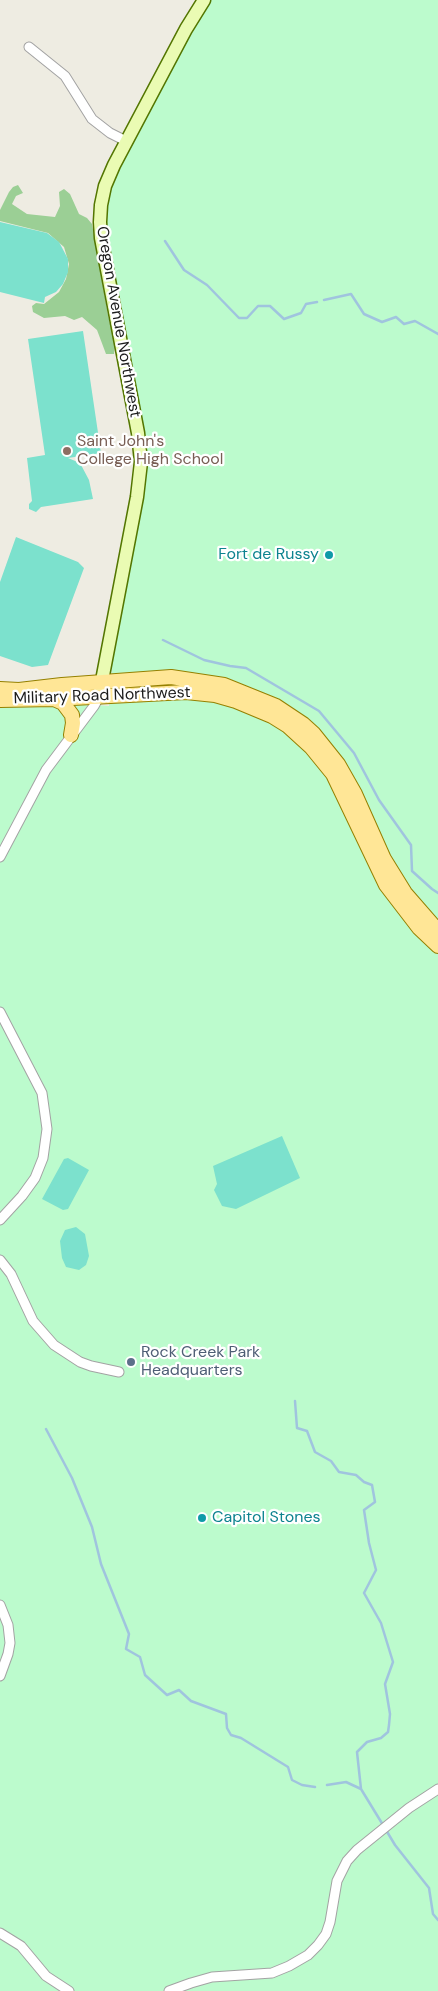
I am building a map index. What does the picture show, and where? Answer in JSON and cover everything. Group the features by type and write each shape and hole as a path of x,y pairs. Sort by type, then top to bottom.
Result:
{"main road":[{"name":"Military Road Northwest","path":"0,700 54,699 171,677 224,685 276,706 303,724 320,741 338,764 355,794 384,859 409,898 438,931"},
{"name":"Military Road Northwest","path":"0,690 101,689 215,695 257,708 288,726 311,747 333,774 386,885 419,928 438,946"},
{"path":"54,699 63,703 72,714 71,734"}],"street":[{"name":"Oregon Avenue Northwest","path":"101,689 134,512 141,462 138,433 100,222 101,206 107,180 126,141 204,0"},
{"path":"29,47 65,76 92,119 110,133 126,141"},
{"path":"0,857 39,781 71,734 94,706 101,689"},
{"path":"0,1012 42,1092 47,1129 42,1158 35,1178 22,1196 0,1220"},
{"path":"0,1260 11,1274 33,1321 54,1345 80,1362 119,1372"},
{"path":"0,1605 8,1625 10,1643 7,1660 0,1676"},
{"path":"169,1991 212,1977 272,1972 289,1966 308,1954 326,1934 337,1881 343,1867 357,1850 409,1808 438,1789"},
{"path":"0,1933 10,1937 21,1946 46,1976 68,1991"}],"green space":[{"path":"208,0 438,0 438,1991 0,1991 0,706 84,704 109,706 113,653 142,490 106,254 105,201 131,142 148,115"},
{"path":"18,185 23,193 16,196 12,204 27,214 55,217 60,206 59,192 64,189 70,194 79,214 87,218 92,224 115,346 114,354 106,354 97,330 82,317 74,320 65,316 44,318 33,312 32,306 36,303 44,304 59,292 66,279 69,264 64,247 48,233 0,221 0,210 9,192"}],"shaded area":[{"path":"0,222 47,233 59,242 68,259 68,272 63,284 56,292 45,297 44,303 0,292"},
{"path":"83,331 101,453 68,458 80,463 89,480 93,499 41,507 36,512 29,509 29,504 32,501 27,458 45,455 28,339"},
{"path":"16,537 78,562 84,568 48,665 32,667 0,656 0,582"},
{"path":"282,1136 300,1178 236,1209 222,1206 214,1190 217,1184 213,1166"},
{"path":"68,1158 89,1170 68,1209 63,1210 42,1199 64,1159"},
{"path":"76,1227 85,1234 89,1256 86,1265 79,1270 66,1267 62,1258 60,1241 65,1230"}],"waterway":[{"path":"165,241 184,270 207,285 239,318 247,318 258,306 270,306 284,319 301,313 306,304 317,302"},
{"path":"324,300 351,294 364,314 382,322 396,317 404,324 415,321 438,334"},
{"path":"163,640 204,660 246,668 319,711 354,753 379,800 411,845 412,871 438,893"},
{"path":"295,1401 297,1428 307,1431 315,1452 331,1461 339,1472 356,1475 364,1482 372,1485 375,1502 364,1510 369,1543 376,1570 364,1593 381,1623 393,1662 385,1684 390,1714 388,1732 381,1738 367,1742 357,1752 361,1789 383,1825"},
{"path":"46,1429 72,1478 92,1527 101,1564 129,1634 126,1649 140,1657 145,1675 167,1695 179,1690 191,1701 226,1714 227,1728 231,1735 241,1738 288,1767 292,1780 302,1785 315,1787"},
{"path":"327,1785 346,1782 361,1789"},
{"path":"386,1830 395,1845 429,1888 433,1914 438,1920"}],"place":[{"name":"Saint John's College High School","path":"67,451"},
{"name":"Fort de Russy","path":"329,555"},
{"name":"Rock Creek Park Headquarters","path":"131,1362"},
{"name":"Capitol Stones","path":"202,1518"}]}
